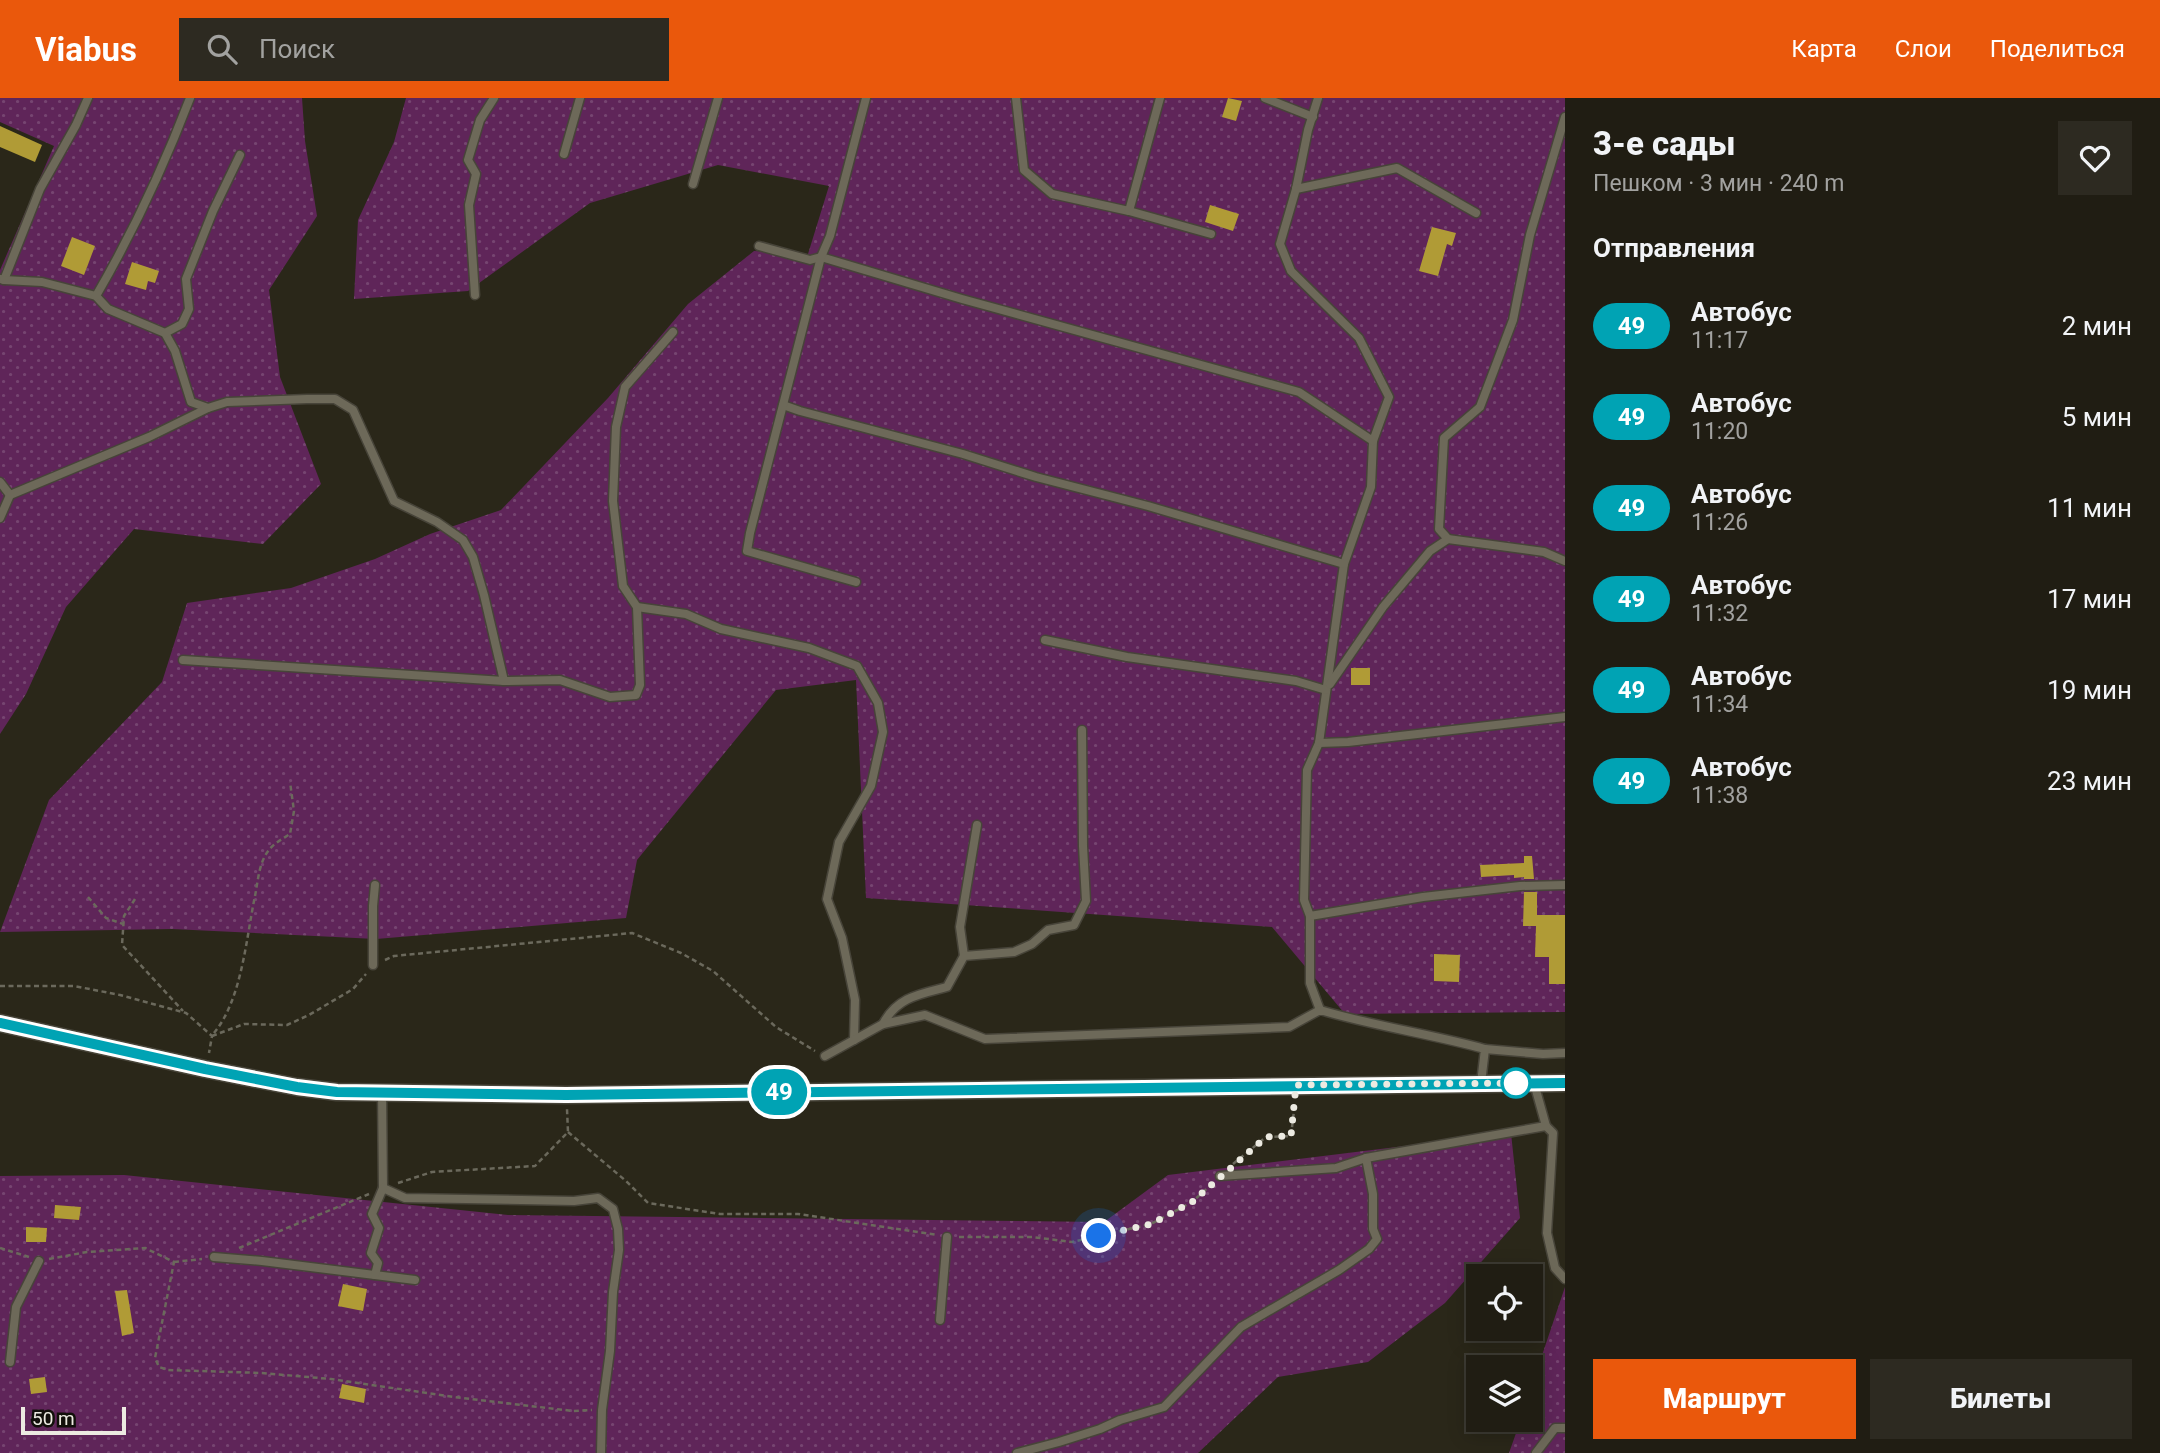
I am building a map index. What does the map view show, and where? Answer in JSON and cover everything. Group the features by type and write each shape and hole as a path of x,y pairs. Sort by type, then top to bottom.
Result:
{"street":[{"path":"0,1023 205,1069 337,1092 566,1095 1565,1083"}],"lane":[{"path":"89,98 40,189 2,279 42,282 96,296 108,309 165,333 175,351 191,402 208,408"},
{"path":"96,296 138,216 190,98"},
{"path":"475,295 469,205 476,174 468,160 480,120 494,98"},
{"path":"564,154 580,98"},
{"path":"693,184 718,98"},
{"path":"856,582 747,551 821,257 830,236 866,98"},
{"path":"1016,98 1024,170 1052,194 1129,211 1211,234"},
{"path":"1129,211 1160,98"},
{"path":"1265,98 1312,117"},
{"path":"1318,98 1280,244 1291,271 1359,338 1389,397 1373,441 1371,487 1344,564 1319,743 1307,770 1304,900 1310,916 1310,983 1320,1010"},
{"path":"1564,557 1448,539 1439,529 1444,438 1480,407 1485,395 1513,320 1530,235 1565,117"},
{"path":"165,333 182,324 188,309 186,279 213,211 240,155"},
{"path":"1296,189 1397,168 1476,213"},
{"path":"759,246 810,260 821,257 1299,392 1373,441"},
{"path":"183,660 504,681 560,680 610,697 636,695 640,685 637,607 623,586 613,501 616,427 625,387 673,332"},
{"path":"0,518 10,495 149,437 208,408 227,402 307,398 335,400 353,410 394,501 463,540 473,558 484,595 504,681"},
{"path":"783,405 1148,506 1344,564"},
{"path":"0,482 10,495"},
{"path":"1326,690 1383,607 1430,551 1448,539"},
{"path":"637,607 686,614 721,629 809,648 845,661 857,666 878,703 883,732 871,786 839,842 827,900 842,938 855,1000 855,1040"},
{"path":"1045,640 1127,657 1296,681 1326,690"},
{"path":"1319,743 1565,718"},
{"path":"964,956 1014,953 1032,944 1048,930 1074,925 1086,901 1082,730"},
{"path":"883,1024 890,1010 915,995 947,987 964,956 960,927 977,825"},
{"path":"373,965 375,885"},
{"path":"1310,916 1423,897 1520,886 1565,885"},
{"path":"825,1056 883,1024 925,1015 985,1039 1289,1027 1320,1010 1365,1023 1485,1049 1565,1053"},
{"path":"1481,1083 1485,1049"},
{"path":"1534,1083 1546,1126 1553,1133 1547,1233 1555,1268 1565,1279"},
{"path":"375,1275 378,1263 371,1254 379,1228 372,1214 383,1188 382,1092"},
{"path":"1220,1175 1336,1168 1366,1158 1546,1126"},
{"path":"1017,1453 1164,1407 1241,1327 1339,1270 1369,1249 1377,1239 1373,1229 1373,1194 1366,1158"},
{"path":"383,1188 405,1198 574,1201 598,1198 613,1209 619,1250 600,1453"},
{"path":"940,1320 947,1237"},
{"path":"214,1257 415,1280"},
{"path":"10,1362 16,1307 39,1261"},
{"path":"1536,1453 1555,1428 1565,1428"}],"path":[{"path":"205,1069 212,1036 225,1020 232,1001 261,866 269,849 290,834 294,811 290,782"},
{"path":"88,897 106,918 123,925"},
{"path":"135,899 124,916 122,945 186,1013 212,1036"},
{"path":"212,1036 244,1024 287,1025 353,989 373,965 394,956 632,933 681,953 713,971 776,1027 825,1056"},
{"path":"0,986 74,986 186,1013"},
{"path":"566,1095 568,1132 648,1203 720,1214 798,1214 947,1237 1032,1237 1072,1242 1151,1224 1192,1202 1266,1137 1291,1136 1296,1085"},
{"path":"0,1248 39,1261 87,1252 145,1248 174,1262 155,1358 159,1367 168,1370 262,1373 331,1379 481,1401 573,1411 602,1410"}],"shaded area":[{"path":"0,98 302,98 305,141 317,216 269,290 280,377 321,484 263,544 134,529 66,607 26,694 0,734 0,270 54,146 0,122"},
{"path":"406,98 1565,98 1565,1012 1345,1014 1272,927 866,898 856,680 776,690 637,860 626,918 376,939 172,929 0,932 49,800 162,682 187,603 291,588 375,559 430,534 501,510 608,398 688,304 754,251 808,254 829,186 718,165 590,203 468,291 354,299 358,220 394,142"},
{"path":"1511,1133 1520,1218 1479,1264 1466,1264 1466,1279 1445,1303 1368,1362 1278,1377 1198,1453 0,1453 0,1176 124,1175 508,1215 1104,1222 1168,1175"},
{"path":"1565,1287 1565,1453 1509,1453 1516,1432 1543,1432 1542,1355"}],"building":[{"path":"1228,98 1242,101 1236,121 1222,117"},
{"path":"0,126 42,145 35,162 0,147"},
{"path":"1210,205 1239,214 1233,231 1205,222"},
{"path":"1432,227 1456,233 1452,246 1447,244 1438,276 1419,271"},
{"path":"72,237 95,246 84,275 61,266"},
{"path":"132,262 159,271 155,283 148,281 146,290 125,284"},
{"path":"1351,668 1370,668 1370,685 1351,685"},
{"path":"1524,856 1532,856 1534,879 1514,878 1514,875 1481,877 1480,865 1524,863"},
{"path":"1524,892 1537,892 1537,915 1565,915 1565,984 1549,984 1549,957 1535,957 1536,926 1523,926"},
{"path":"1434,954 1460,955 1459,982 1434,981"},
{"path":"55,1205 81,1207 79,1220 54,1218"},
{"path":"26,1227 47,1228 46,1242 26,1242"},
{"path":"343,1284 367,1289 363,1311 338,1306"},
{"path":"127,1290 134,1333 122,1336 115,1291"},
{"path":"45,1377 47,1392 31,1394 29,1379"},
{"path":"342,1384 366,1389 364,1403 339,1398"}],"bus line":[{"name":"49","path":"0,1023 205,1069 337,1092 566,1095 1565,1083"}],"route":[{"path":"1099,1236 1151,1224 1192,1202 1266,1137 1291,1136 1296,1085 1519,1083 1516,1083"}]}
